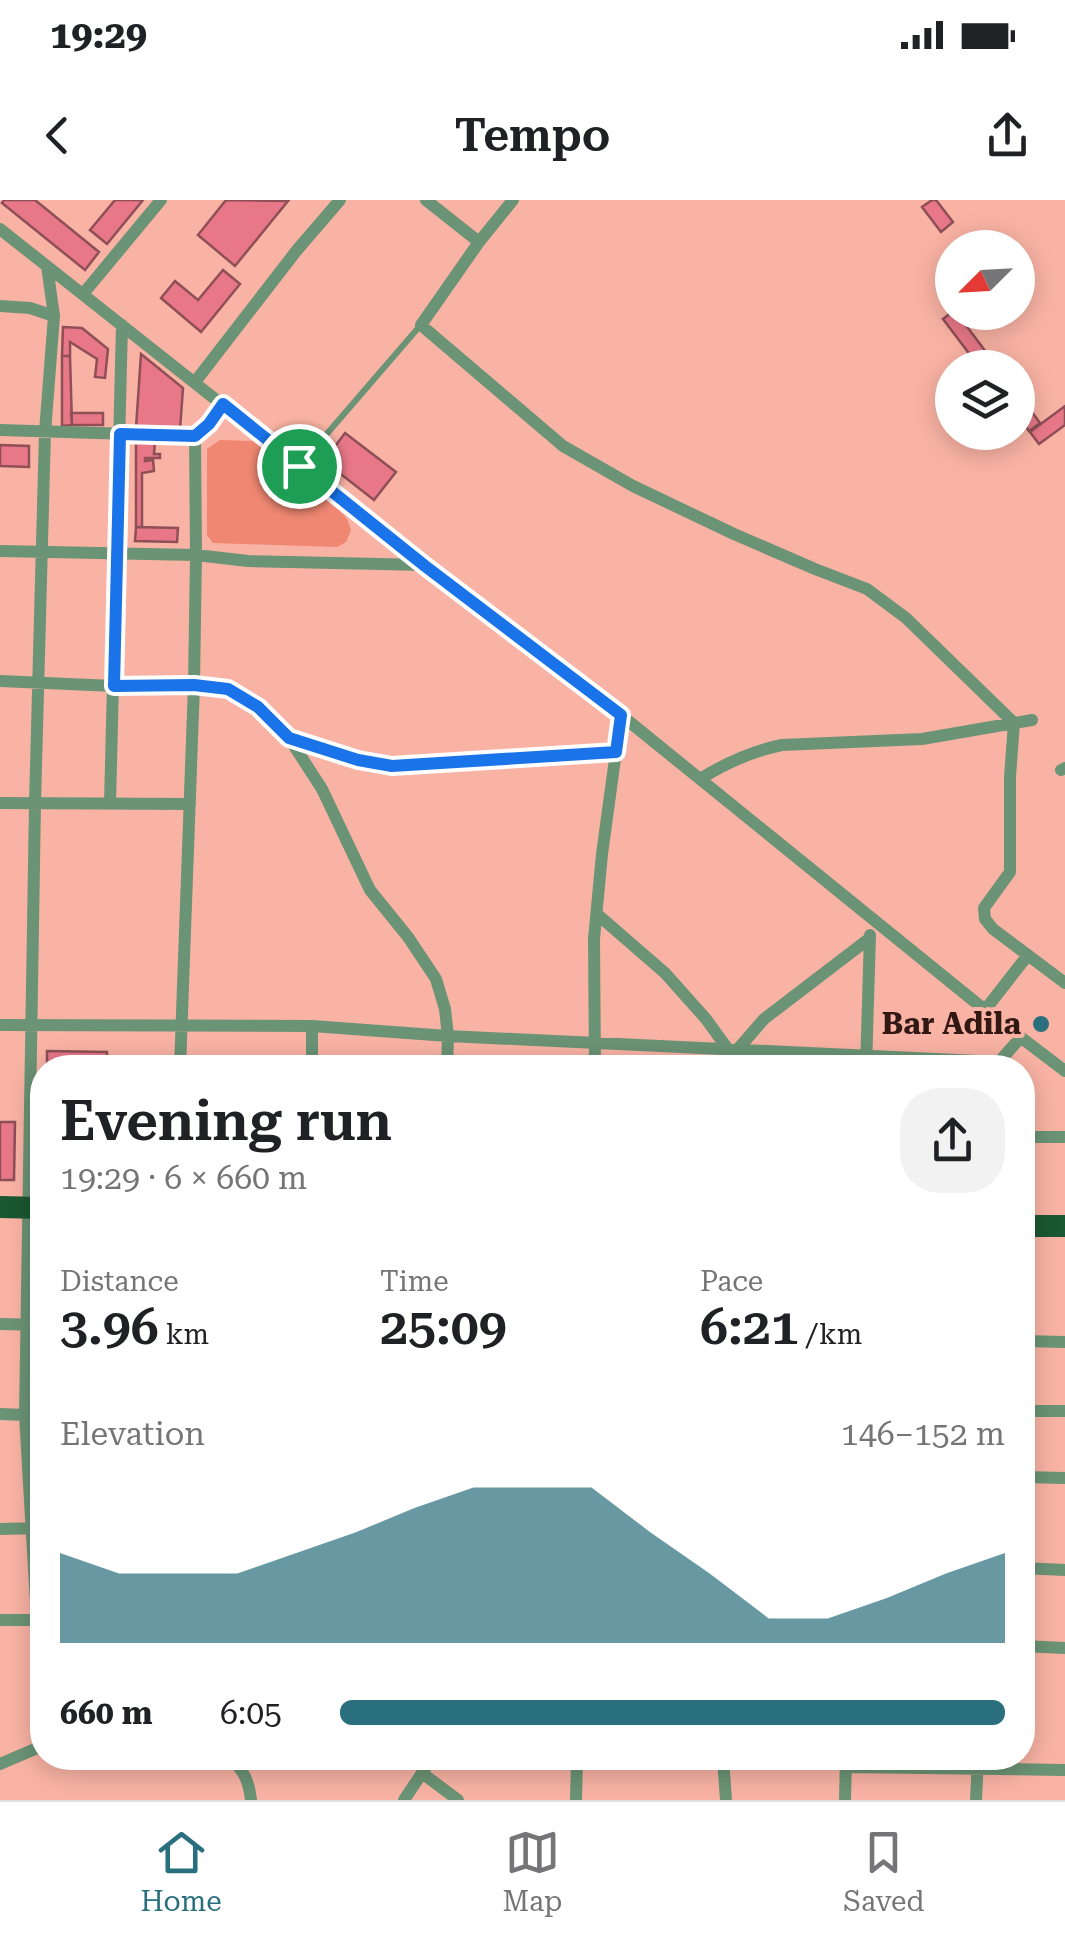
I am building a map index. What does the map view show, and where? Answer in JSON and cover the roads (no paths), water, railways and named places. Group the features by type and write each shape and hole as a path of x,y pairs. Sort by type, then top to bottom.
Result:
{"highway":[{"path":"0,1207 30,1208"},
{"path":"1035,1226 1065,1226"}],"street":[{"path":"83,294 161,200"},
{"path":"195,382 340,200"},
{"path":"426,200 479,242"},
{"path":"514,200 479,242 421,325 564,446 666,502 815,570 867,589 906,618 1014,724 1010,872 984,908 985,919 1065,982"},
{"path":"0,228 425,566 621,715 1065,1071"},
{"path":"33,1055 42,552 54,316 47,266"},
{"path":"0,306 30,308 54,316"},
{"path":"110,804 122,325"},
{"path":"0,430 195,436 223,404"},
{"path":"180,1055 194,685 195,436"},
{"path":"0,551 425,566"},
{"path":"0,681 194,685 228,689 258,707 289,738 322,789 370,890 436,978 445,1008 447,1055"},
{"path":"596,1055 596,914 621,715"},
{"path":"700,779 728,762 782,745 922,739 1032,720"},
{"path":"289,738 358,760 392,766 616,752"},
{"path":"0,802 190,804"},
{"path":"596,914 665,973 734,1055"},
{"path":"867,1055 872,918"},
{"path":"732,1049 764,1019 870,938"},
{"path":"986,1010 1028,954"},
{"path":"0,1025 312,1026 800,1055"},
{"path":"312,1026 312,1055"},
{"path":"1007,1055 1021,1037"},
{"path":"1035,1137 1065,1137"},
{"path":"30,1278 25,1415 30,1468"},
{"path":"0,1324 30,1324"},
{"path":"1035,1341 1065,1342"},
{"path":"1035,1411 1065,1411"},
{"path":"0,1414 25,1415"},
{"path":"26,1434 30,1434"},
{"path":"1035,1478 1065,1478"},
{"path":"0,1529 30,1528"},
{"path":"1035,1569 1065,1570"},
{"path":"0,1620 30,1620"},
{"path":"1035,1647 1065,1648"},
{"path":"0,1764 30,1751"},
{"path":"1035,1768 1065,1770"},
{"path":"248,1770 251,1800"},
{"path":"404,1800 424,1770"},
{"path":"576,1800 577,1770"},
{"path":"724,1770 726,1800"},
{"path":"844,1800 846,1770"},
{"path":"976,1800 978,1770"},
{"path":"422,1773 458,1800"}],"lane":[{"path":"299,466 421,325"}],"place":[{"name":"Bar Adila","path":"1041,1024"}]}
